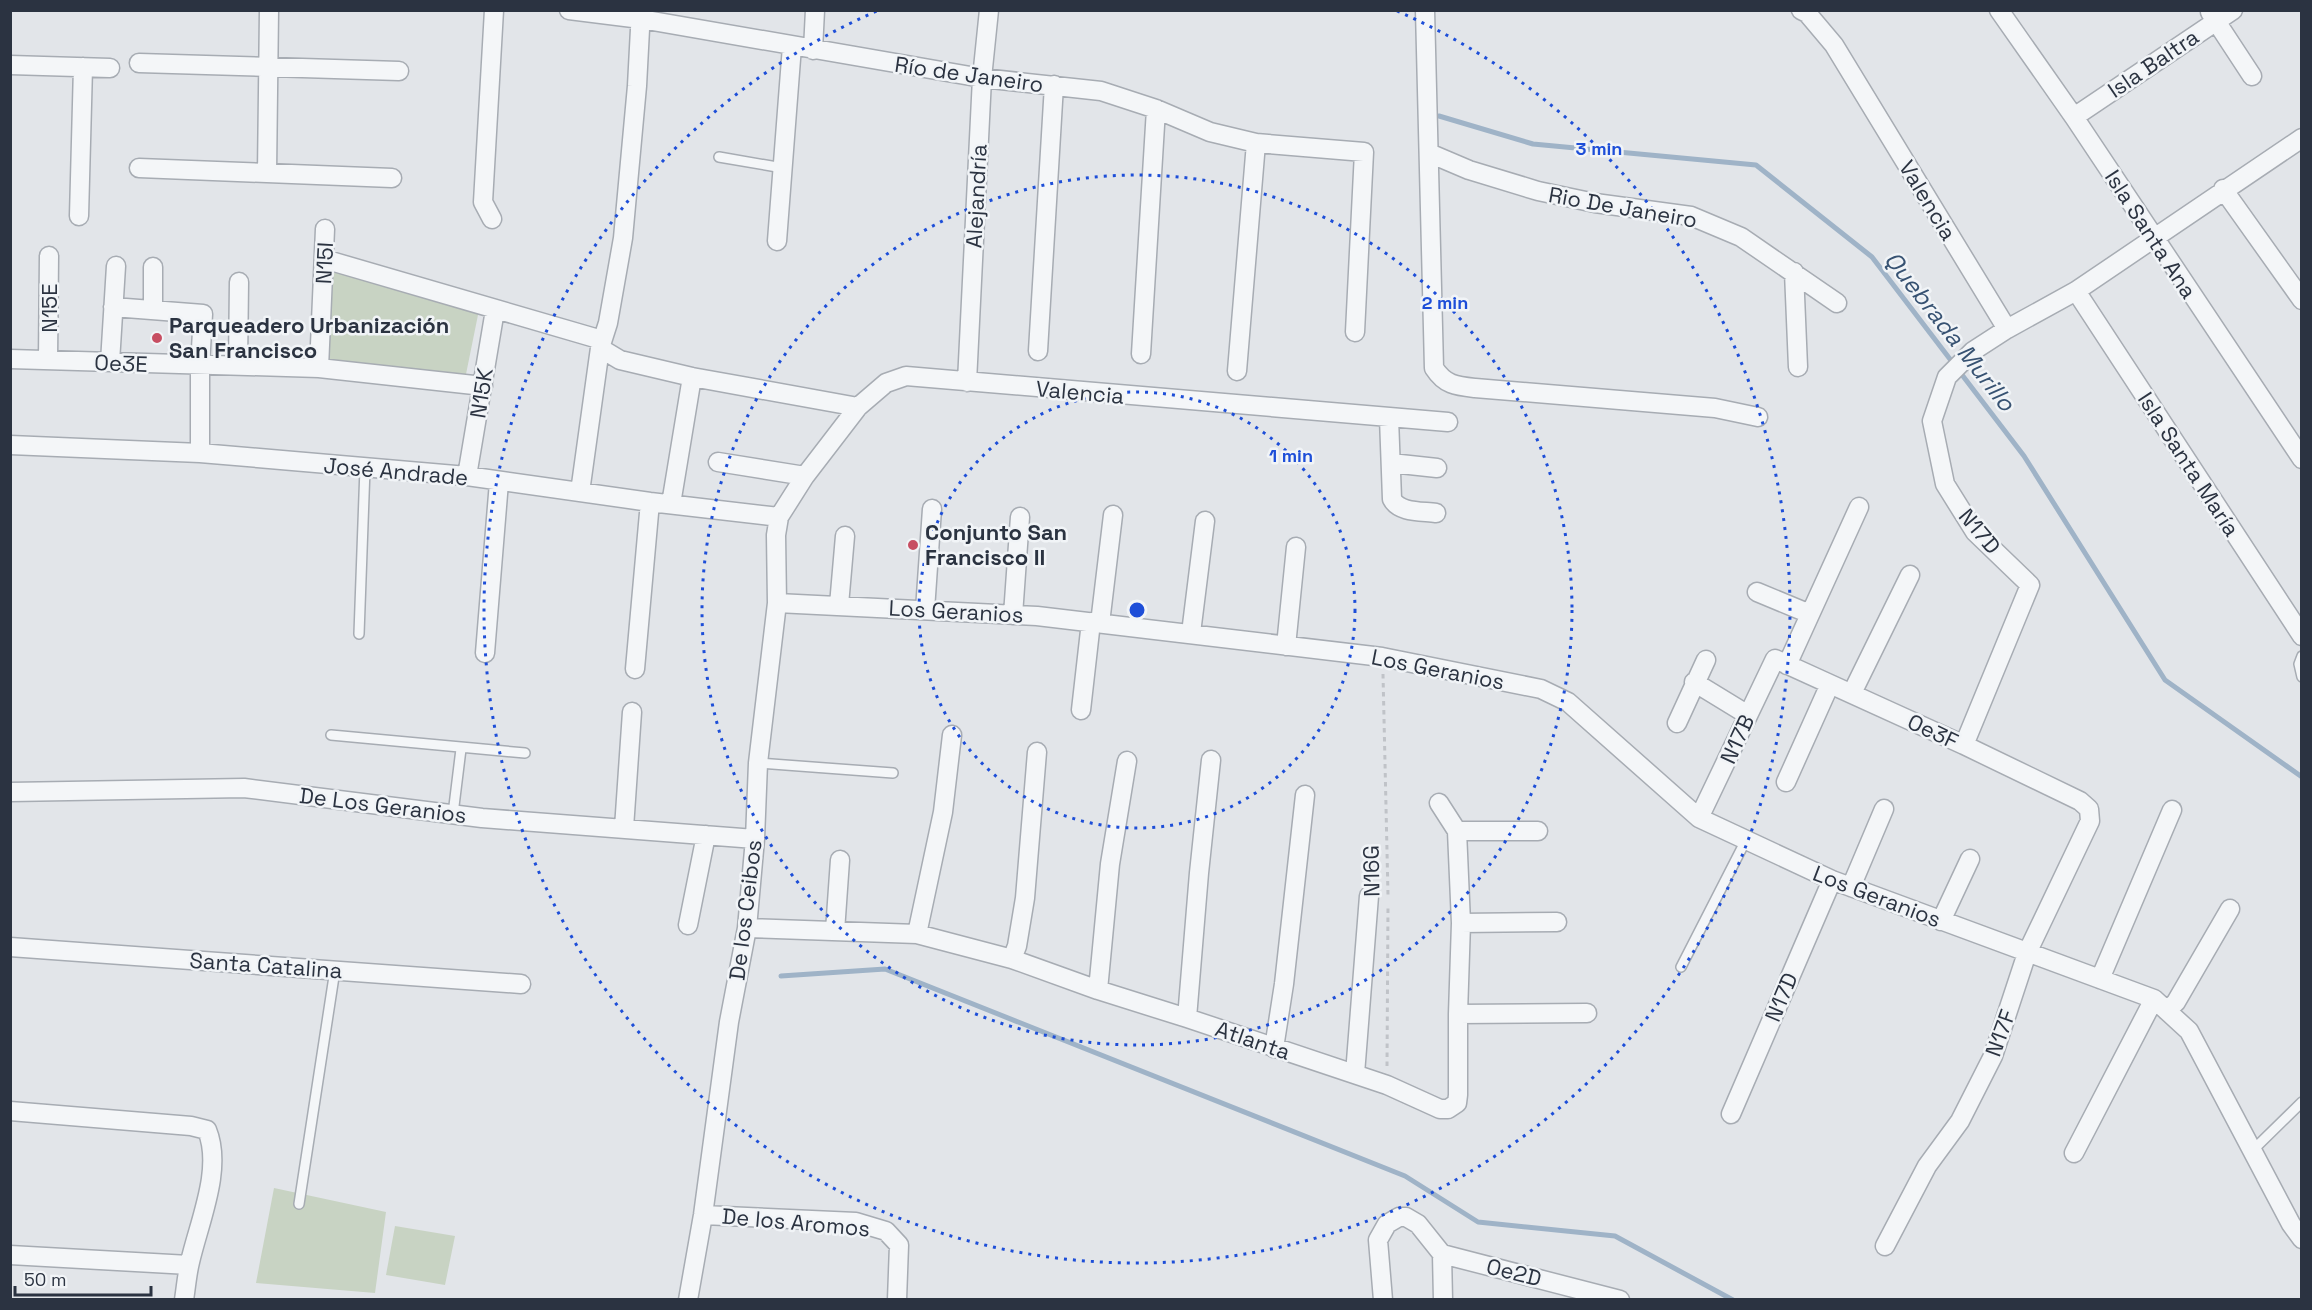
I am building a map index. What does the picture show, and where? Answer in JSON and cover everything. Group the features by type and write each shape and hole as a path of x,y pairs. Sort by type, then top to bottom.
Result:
{"street":[{"path":"267,173 269,10"},
{"path":"492,219 483,202 494,10"},
{"name":"Río de Janeiro","path":"569,10 641,15 813,50 982,78 1101,91 1156,109 1210,132 1256,143 1364,152 1355,332"},
{"path":"813,50 814,10"},
{"name":"Alejandría","path":"967,382 982,78 989,10"},
{"path":"1425,10 1434,369 1442,380 1454,386 1715,408 1758,417"},
{"name":"Valencia","path":"1801,10 1807,13 1834,45 2007,329"},
{"name":"Isla Santa Ana","path":"1999,10 2074,117 2152,238 2301,459"},
{"name":"Isla Baltra","path":"2074,117 2212,16 2233,10"},
{"path":"580,492 601,344 608,322 623,238 641,15"},
{"path":"2212,16 2252,76"},
{"path":"777,241 792,46"},
{"path":"139,63 399,71"},
{"path":"10,65 110,68"},
{"path":"79,216 83,67"},
{"path":"1038,351 1054,85"},
{"path":"1141,354 1156,109"},
{"path":"2007,329 2076,291 2223,189 2301,140"},
{"path":"1237,371 1256,143"},
{"name":"Rio De Janeiro","path":"1429,153 1469,170 1538,191 1595,203 1691,216 1741,237 1837,303"},
{"path":"139,168 392,178"},
{"path":"2223,189 2301,300"},
{"name":"N15I","path":"319,368 325,230"},
{"name":"N15E","path":"48,360 49,256"},
{"path":"324,259 601,344 620,360 692,377 858,407"},
{"path":"110,362 116,266"},
{"path":"153,267 153,310"},
{"path":"1794,273 1798,367"},
{"path":"238,364 239,282"},
{"name":"Isla Santa María","path":"2076,291 2301,636"},
{"path":"113,307 203,314 200,366 200,453"},
{"name":"N15K","path":"467,476 495,310"},
{"name":"N17D","path":"1964,745 2030,585 1975,532 1945,484 1932,422 1947,377 1973,351 2007,329"},
{"name":"Oe3E","path":"10,359 319,368 483,386"},
{"name":"Valencia","path":"780,518 805,476 858,407 886,383 906,376 1448,422"},
{"path":"671,504 692,377"},
{"path":"1389,418 1394,505 1400,508 1436,513"},
{"name":"José Andrade","path":"10,445 200,453 467,476 780,518"},
{"path":"718,462 805,476"},
{"path":"1390,463 1437,468"},
{"path":"485,653 499,482"},
{"path":"635,669 650,502"},
{"name":"N17B","path":"1699,818 1748,716 1810,614 1859,507"},
{"path":"925,610 932,509"},
{"path":"1081,710 1113,515"},
{"path":"1013,615 1020,517"},
{"name":"De los Ceibos","path":"688,1299 703,1215 729,1022 747,928 755,839 758,763 777,603 776,535 780,518"},
{"path":"1191,633 1205,520"},
{"path":"839,605 845,536"},
{"path":"1286,646 1296,547"},
{"path":"1852,693 1910,575"},
{"path":"1757,592 1810,614"},
{"name":"Los Geranios","path":"777,603 1013,615 1191,633 1382,657 1541,689 1556,694 1568,702 1699,818 1832,880 2161,1005"},
{"path":"1677,723 1706,660"},
{"name":"Oe3F","path":"1781,662 1964,745 2080,801 2089,809"},
{"path":"1694,682 1748,716"},
{"path":"1786,782 1830,684"},
{"path":"624,828 632,712"},
{"path":"917,934 938,841 952,735"},
{"path":"1012,959 1017,946 1025,898 1037,752"},
{"path":"1187,1018 1198,873 1211,760"},
{"path":"1098,990 1110,864 1127,761"},
{"name":"De Los Geranios","path":"10,792 244,788 453,814 755,839"},
{"path":"1274,1048 1284,984 1305,795"},
{"path":"1439,803 1457,831 1538,831"},
{"path":"1851,887 1884,809"},
{"name":"N17F","path":"1885,1246 1927,1166 1959,1121 1993,1056 2027,954 2090,821 2089,809"},
{"path":"2100,980 2172,810"},
{"name":"Atlanta","path":"747,928 917,934 1012,959 1098,990 1387,1085 1440,1109 1453,1107 1457,1103 1458,1095 1461,923 1457,831"},
{"path":"688,925 706,835"},
{"path":"1941,921 1970,859"},
{"path":"835,931 840,860"},
{"name":"N17D","path":"1731,1114 1832,880"},
{"path":"1355,1074 1369,896"},
{"path":"2074,1153 2161,1005 2176,1002 2230,909"},
{"path":"1461,923 1557,921"},
{"name":"Santa Catalina","path":"10,947 522,984"},
{"path":"2161,1005 2189,1031 2301,1239"},
{"path":"1458,1014 1587,1013"},
{"path":"10,1111 191,1126 207,1130 213,1151 210,1181 189,1265 184,1299"},
{"name":"De los Aromos","path":"703,1215 856,1222 886,1231 899,1245 897,1299"},
{"path":"1383,1299 1377,1247 1380,1234 1395,1218 1406,1217 1418,1224 1442,1254 1443,1299"},
{"name":"Oe2D","path":"1442,1254 1613,1298"},
{"path":"10,1255 189,1265"}],"lane":[{"path":"719,157 783,168"},
{"path":"359,634 364,468"},
{"path":"2301,656 2299,664 2301,677"},
{"path":"331,735 461,749 525,753"},
{"path":"453,814 461,749"},
{"path":"758,763 893,773"},
{"path":"1681,967 1746,840"},
{"path":"299,1204 335,970"},
{"path":"2252,1151 2301,1102"}],"path":[{"name":"N16G","path":"1382,657 1388,873 1387,1085"}],"green space":[{"path":"324,259 480,305 464,384 319,368"},
{"path":"274,1188 386,1212 375,1293 256,1283"},
{"path":"395,1226 455,1236 445,1285 386,1275"}],"waterway":[{"name":"Quebrada Murillo","path":"1439,116 1533,144 1756,165 1872,257 2024,456 2165,680 2302,777"},
{"path":"781,976 885,969 1405,1176 1478,1222 1615,1236 1733,1300"}],"place":[{"name":"Parqueadero Urbanización San Francisco","path":"157,338"},
{"name":"Conjunto San Francisco II","path":"913,545"}]}
